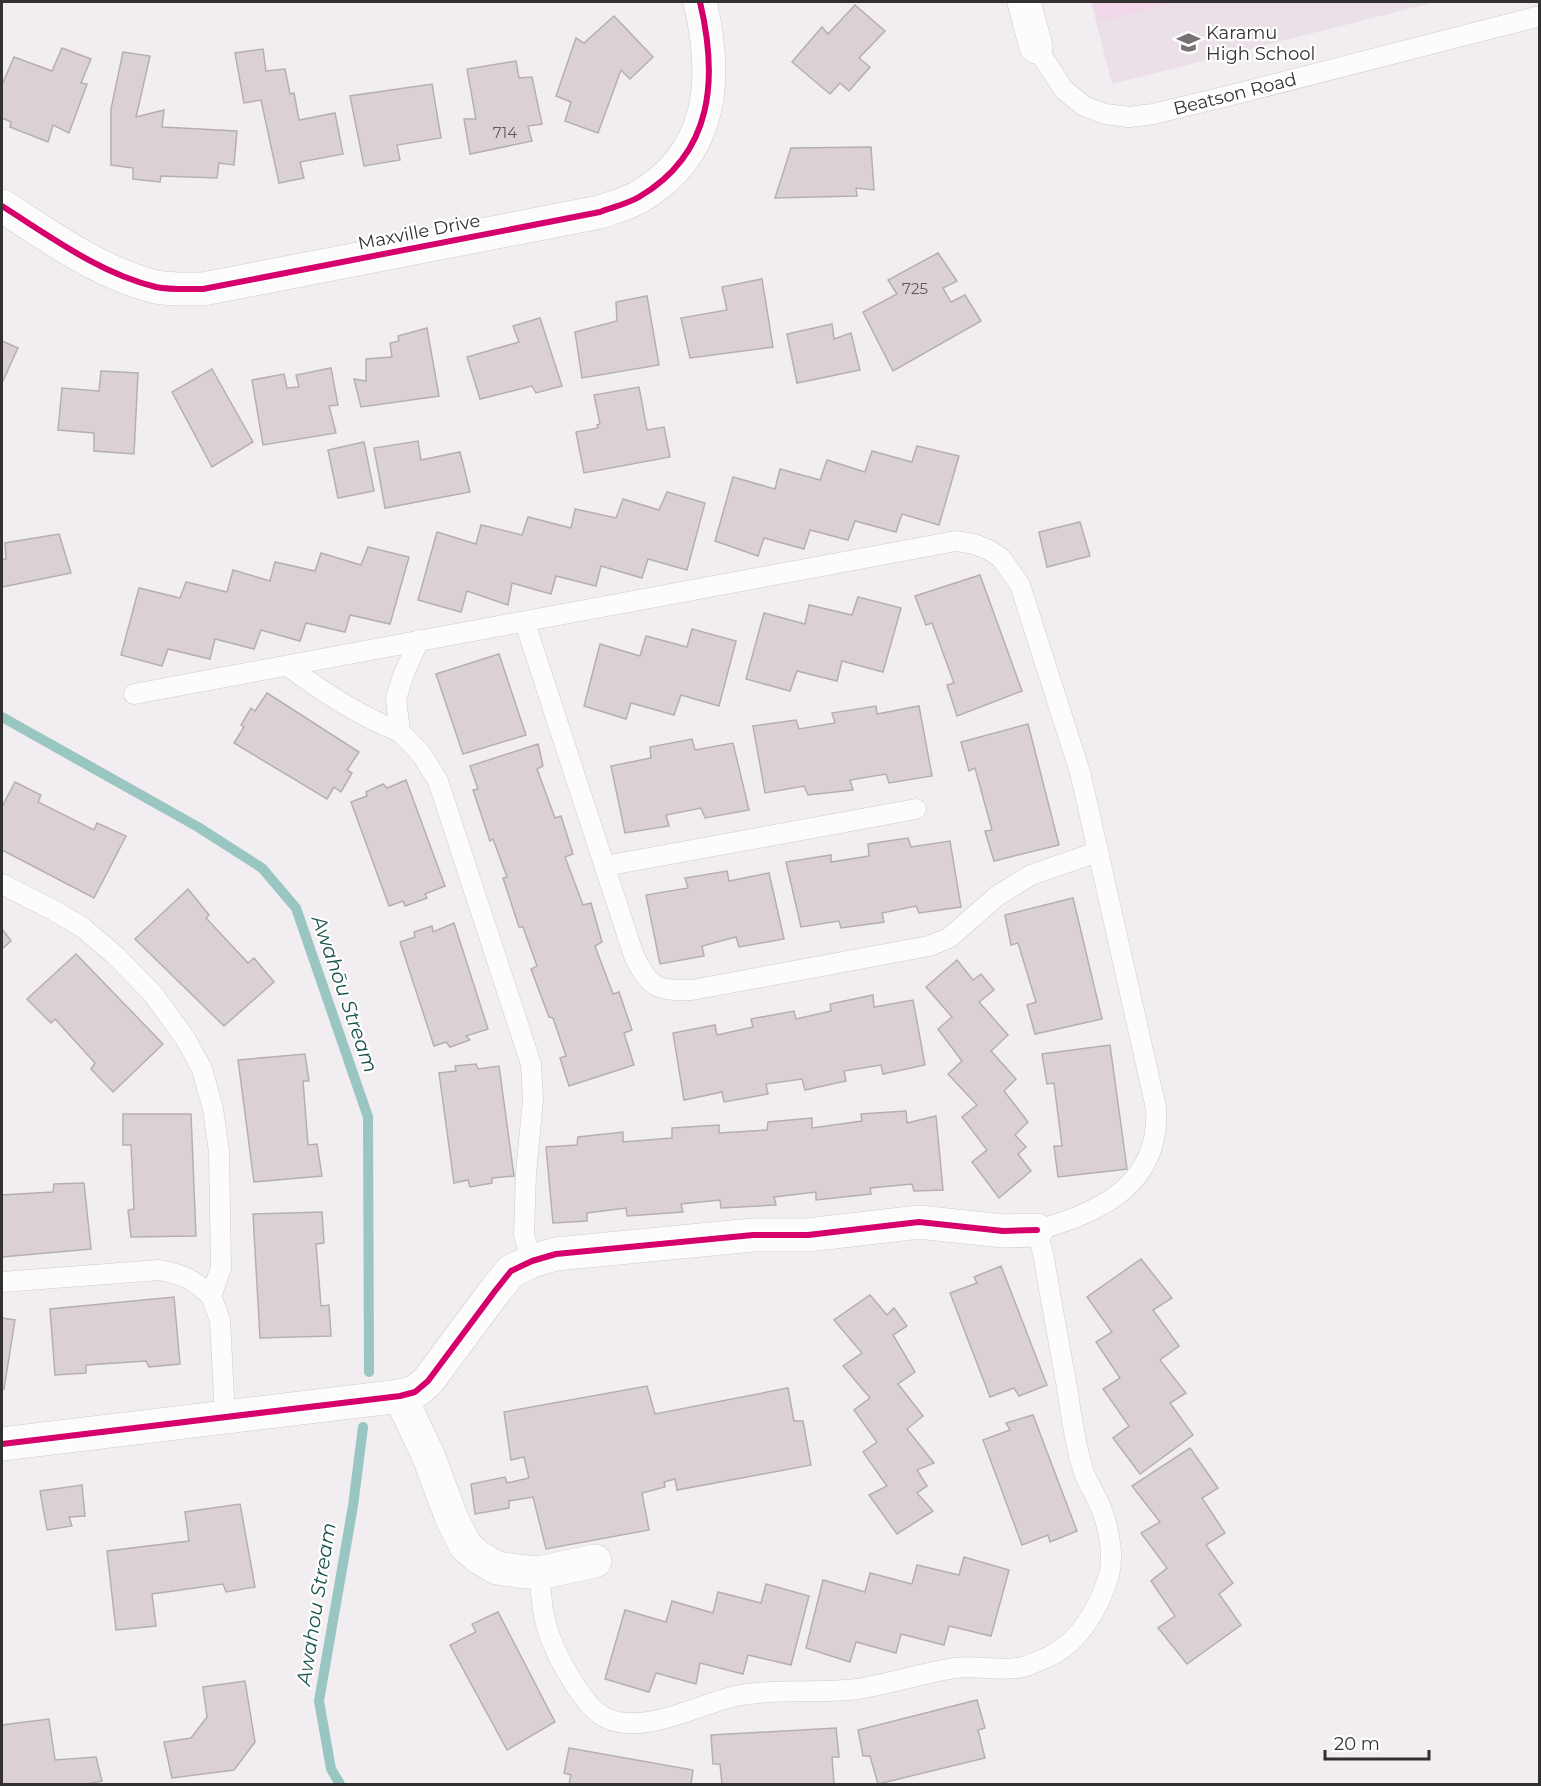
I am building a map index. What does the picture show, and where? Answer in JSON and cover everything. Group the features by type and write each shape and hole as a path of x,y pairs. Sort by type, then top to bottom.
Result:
{"street":[{"name":"Maxville Drive","path":"2,206 81,256 122,276 159,287 202,289 600,212 638,197 670,174 693,142 705,113 710,80 706,27 700,2"},
{"name":"Beatson Road","path":"1024,2 1036,47"},
{"path":"2,1444 400,1396 415,1392 428,1381 511,1271 532,1261 556,1254 753,1235 808,1235 919,1221 1003,1231 1037,1230"},
{"path":"400,1396 429,1455 465,1545 478,1557 497,1568 539,1573 595,1561"}],"lane":[{"name":"Beatson Road","path":"1036,47 1064,90 1084,106 1105,114 1129,117 1153,114 1240,93 1539,15"},
{"path":"134,694 956,541 974,544 1001,558 1020,585 1080,772 1156,1108 1158,1129 1153,1150 1143,1167 1114,1198 1092,1212 1037,1230 1084,1472 1103,1513 1111,1546 1110,1571 1102,1596 1091,1618 1073,1640 1051,1656 1024,1667 959,1668 859,1688 736,1696 652,1721 624,1722 606,1718 591,1708 562,1665 545,1621 539,1573"},
{"path":"525,623 633,956 643,974 657,987 668,991 692,990 929,946 949,938 997,896 1031,875 1097,852"},
{"path":"400,732 396,699 403,676 419,640"},
{"path":"288,666 325,693 360,714 400,732 422,755 438,781 531,1064 533,1100 526,1173 524,1235 532,1261"},
{"path":"605,866 916,809"},
{"path":"2,884 82,927 116,956 153,994 185,1038 202,1069 213,1109 219,1152 221,1268 211,1296"},
{"path":"2,1282 159,1270 181,1274 198,1283 211,1296 220,1320 225,1417"}],"shaded area":[{"name":"Karamu High School","path":"1091,2 1436,2 1112,84"},
{"path":"1092,2 1176,2 1099,22"}],"building":[{"path":"855,5 885,31 859,58 870,67 849,91 840,83 830,94 792,62 822,27 828,34"},
{"path":"614,16 653,57 630,79 621,70 598,133 565,121 571,102 556,96 576,38 584,43"},
{"path":"62,48 91,59 81,83 87,84 69,133 53,125 48,142 10,127 11,122 2,118 2,85 14,57 52,71"},
{"path":"263,49 266,71 285,69 290,94 294,93 299,120 335,113 343,154 300,162 304,178 279,183 261,100 244,103 235,53"},
{"path":"123,52 150,56 136,117 164,110 162,127 237,131 234,165 219,163 217,178 161,176 160,182 133,179 133,168 111,165 111,109"},
{"path":"516,61 519,78 532,77 542,124 528,126 532,141 470,154 464,119 476,119 467,69"},
{"path":"432,84 441,138 397,145 400,160 364,166 350,96"},
{"path":"871,147 874,190 856,188 857,196 775,198 791,148"},
{"path":"938,253 957,281 943,288 951,302 965,295 981,321 893,371 863,312 897,294 888,280"},
{"path":"762,279 773,347 690,358 681,318 727,310 722,287"},
{"path":"647,296 659,365 582,378 575,332 617,321 616,302"},
{"path":"540,318 562,386 536,393 532,386 480,399 467,357 519,342 513,326"},
{"path":"832,324 834,339 851,333 860,370 797,383 787,334"},
{"path":"427,328 439,396 361,407 354,379 366,381 366,359 392,357 390,343 399,341 398,336"},
{"path":"2,341 18,348 2,383"},
{"path":"331,368 338,405 329,406 336,433 263,445 252,380 284,374 287,388 299,387 296,375"},
{"path":"212,369 253,442 212,467 172,392"},
{"path":"101,371 138,373 134,454 94,451 94,433 58,430 62,388 99,391"},
{"path":"639,387 647,430 664,427 670,457 584,473 576,432 598,428 597,425 600,424 594,395"},
{"path":"418,441 421,460 460,452 470,492 385,508 374,448"},
{"path":"364,442 374,491 338,498 328,450"},
{"path":"917,446 959,456 939,525 902,514 896,532 855,521 848,540 810,530 804,549 764,538 758,556 715,541 733,477 775,489 780,469 820,480 827,460 865,472 872,451 912,462"},
{"path":"667,492 705,503 687,570 648,559 642,578 601,566 596,586 556,576 551,594 512,583 508,605 467,591 461,612 418,600 437,532 476,544 481,525 522,535 528,517 571,528 575,509 616,518 623,499 659,510"},
{"path":"1080,522 1090,556 1047,567 1039,532"},
{"path":"59,534 71,573 2,587 2,559 6,559 5,543"},
{"path":"368,547 409,557 390,624 350,615 345,632 306,623 300,641 261,630 254,649 215,639 210,659 168,649 162,666 121,655 139,588 180,598 186,582 227,592 233,570 270,581 275,562 315,571 321,553 361,565"},
{"path":"980,575 1022,691 957,716 947,685 954,683 932,623 926,625 915,596"},
{"path":"858,597 901,608 883,672 842,661 837,681 797,671 790,691 746,679 764,613 805,624 809,605 852,615"},
{"path":"692,629 736,641 719,706 681,695 674,715 631,703 626,719 584,706 600,644 640,656 646,636 687,647"},
{"path":"499,654 526,735 463,754 436,674"},
{"path":"267,693 359,752 347,770 352,773 341,792 334,787 327,799 234,743 244,727 241,725 251,708 255,711"},
{"path":"876,706 877,714 919,706 932,776 889,783 886,774 850,780 853,790 808,795 804,786 765,793 753,726 796,720 799,729 835,723 832,713"},
{"path":"1028,724 1059,845 994,861 985,831 992,830 975,768 969,771 961,742"},
{"path":"692,739 695,750 733,743 749,810 705,818 701,808 666,815 669,826 625,833 611,766 651,758 650,747"},
{"path":"538,744 543,766 537,769 555,818 561,816 573,854 565,857 583,905 591,903 602,942 595,946 613,994 619,992 632,1030 624,1033 634,1065 569,1086 560,1058 566,1056 553,1018 549,1017 531,969 537,966 523,927 519,927 503,878 507,877 493,839 490,841 473,790 478,789 470,766"},
{"path":"406,780 445,886 425,894 427,898 405,906 403,901 389,906 351,802 367,796 366,792 383,784 387,788"},
{"path":"15,782 41,795 38,802 94,830 97,823 126,836 94,898 2,850 2,807"},
{"path":"908,838 911,847 950,841 961,907 919,913 916,906 882,913 884,922 841,928 839,921 801,927 786,862 831,855 831,862 869,856 868,844"},
{"path":"727,871 729,881 769,873 784,939 739,947 736,937 702,946 704,956 660,964 646,895 688,888 685,878"},
{"path":"188,889 209,915 206,918 248,963 254,958 274,982 224,1026 135,939"},
{"path":"1073,898 1102,1019 1035,1034 1027,1005 1036,1002 1018,943 1011,945 1005,915"},
{"path":"454,923 488,1029 466,1036 470,1040 450,1047 446,1042 434,1046 400,942 415,937 414,932 432,926 433,932"},
{"path":"2,929 11,941 2,949"},
{"path":"76,954 163,1044 113,1092 91,1069 95,1063 55,1019 51,1023 27,999"},
{"path":"957,960 973,980 981,974 994,990 979,1002 1008,1035 991,1051 1016,1079 1004,1091 1028,1122 1015,1135 1026,1147 1018,1154 1031,1171 999,1198 972,1162 987,1150 962,1117 977,1105 948,1074 962,1061 938,1029 952,1017 926,987"},
{"path":"873,995 874,1007 913,1000 925,1065 883,1074 881,1065 844,1071 846,1081 805,1090 802,1079 766,1084 768,1094 724,1102 722,1092 684,1100 673,1033 715,1025 717,1035 753,1027 751,1019 794,1011 796,1019 831,1011 830,1004"},
{"path":"1110,1045 1127,1169 1058,1177 1054,1146 1062,1146 1054,1083 1047,1084 1042,1054"},
{"path":"305,1054 309,1081 303,1081 308,1145 317,1144 322,1176 254,1182 238,1060"},
{"path":"476,1064 478,1069 499,1066 514,1176 492,1178 492,1183 470,1187 468,1180 454,1183 439,1073 456,1071 455,1066"},
{"path":"906,1111 907,1123 936,1116 943,1190 914,1191 912,1184 870,1188 871,1194 816,1200 816,1192 774,1197 776,1205 721,1208 720,1200 681,1204 683,1212 627,1216 626,1208 587,1213 587,1221 553,1223 546,1147 577,1145 578,1137 623,1132 623,1142 672,1138 672,1128 719,1125 719,1133 767,1130 768,1122 812,1118 812,1128 862,1121 861,1114"},
{"path":"123,1114 191,1114 196,1236 131,1237 128,1210 134,1209 131,1145 123,1145"},
{"path":"84,1183 91,1249 2,1257 2,1195 53,1192 54,1184"},
{"path":"322,1212 324,1243 316,1244 321,1306 329,1305 331,1336 260,1338 253,1214"},
{"path":"1141,1259 1172,1298 1153,1310 1179,1346 1160,1360 1186,1393 1170,1403 1193,1435 1140,1474 1113,1438 1129,1426 1103,1389 1120,1378 1096,1342 1112,1332 1087,1297"},
{"path":"1001,1266 1047,1385 1019,1396 1014,1388 990,1397 950,1293 977,1283 974,1277"},
{"path":"870,1295 887,1315 894,1308 907,1326 893,1335 915,1372 898,1384 923,1416 907,1429 934,1463 917,1470 927,1486 917,1493 933,1511 897,1534 869,1495 887,1486 863,1452 877,1442 854,1410 870,1398 843,1366 862,1353 834,1320"},
{"path":"174,1297 180,1364 149,1367 146,1361 86,1365 86,1373 55,1375 50,1309"},
{"path":"2,1318 15,1320 4,1389 2,1389"},
{"path":"647,1386 655,1414 788,1388 794,1421 803,1421 811,1465 677,1490 675,1479 664,1482 665,1487 642,1493 649,1530 546,1549 533,1497 509,1501 509,1508 475,1514 471,1484 505,1477 507,1483 529,1478 524,1457 511,1460 504,1412"},
{"path":"1033,1415 1077,1531 1050,1542 1048,1535 1022,1545 983,1440 1010,1430 1006,1423"},
{"path":"1190,1448 1218,1488 1202,1498 1225,1533 1206,1545 1233,1583 1219,1594 1241,1625 1187,1664 1158,1628 1175,1616 1151,1581 1167,1568 1141,1533 1160,1522 1132,1486"},
{"path":"82,1485 85,1516 69,1517 72,1526 47,1530 40,1491"},
{"path":"240,1504 255,1587 226,1592 223,1584 152,1594 156,1626 116,1630 107,1551 189,1541 185,1512"},
{"path":"964,1557 1009,1570 991,1636 949,1626 944,1645 901,1634 896,1653 856,1642 850,1662 806,1648 823,1580 865,1592 870,1573 912,1584 917,1565 959,1575"},
{"path":"766,1584 809,1596 791,1665 748,1655 743,1674 700,1663 696,1684 656,1673 649,1692 605,1679 625,1610 666,1622 672,1601 713,1613 718,1592 761,1603"},
{"path":"498,1612 555,1722 507,1750 450,1645 476,1632 472,1624"},
{"path":"245,1681 255,1742 234,1770 172,1778 164,1742 191,1738 207,1717 203,1687"},
{"path":"977,1700 985,1728 978,1730 985,1758 878,1784 870,1756 863,1756 858,1730"},
{"path":"49,1719 55,1760 96,1757 102,1781 87,1784 2,1784 2,1725"},
{"path":"836,1728 839,1757 832,1757 834,1784 722,1784 720,1764 713,1764 711,1735"},
{"path":"569,1748 693,1770 691,1784 569,1784 571,1775 564,1773"}],"waterway":[{"name":"Awahōu Stream","path":"2,717 198,827 262,868 296,908 368,1117 369,1372"},
{"name":"Awahou Stream","path":"340,1784 331,1769 319,1701 353,1506 363,1427"}],"cycle path":[{"path":"2,206 57,242 95,263 135,281 168,289 203,289 600,212 639,197 664,179 683,159 696,136 704,112 709,58 700,2"},
{"path":"2,1444 400,1396 415,1392 428,1381 511,1271 532,1261 556,1254 753,1235 808,1235 919,1222 1003,1231 1037,1230"}],"place":[{"name":"Karamu High School","path":"1188,43"}]}
